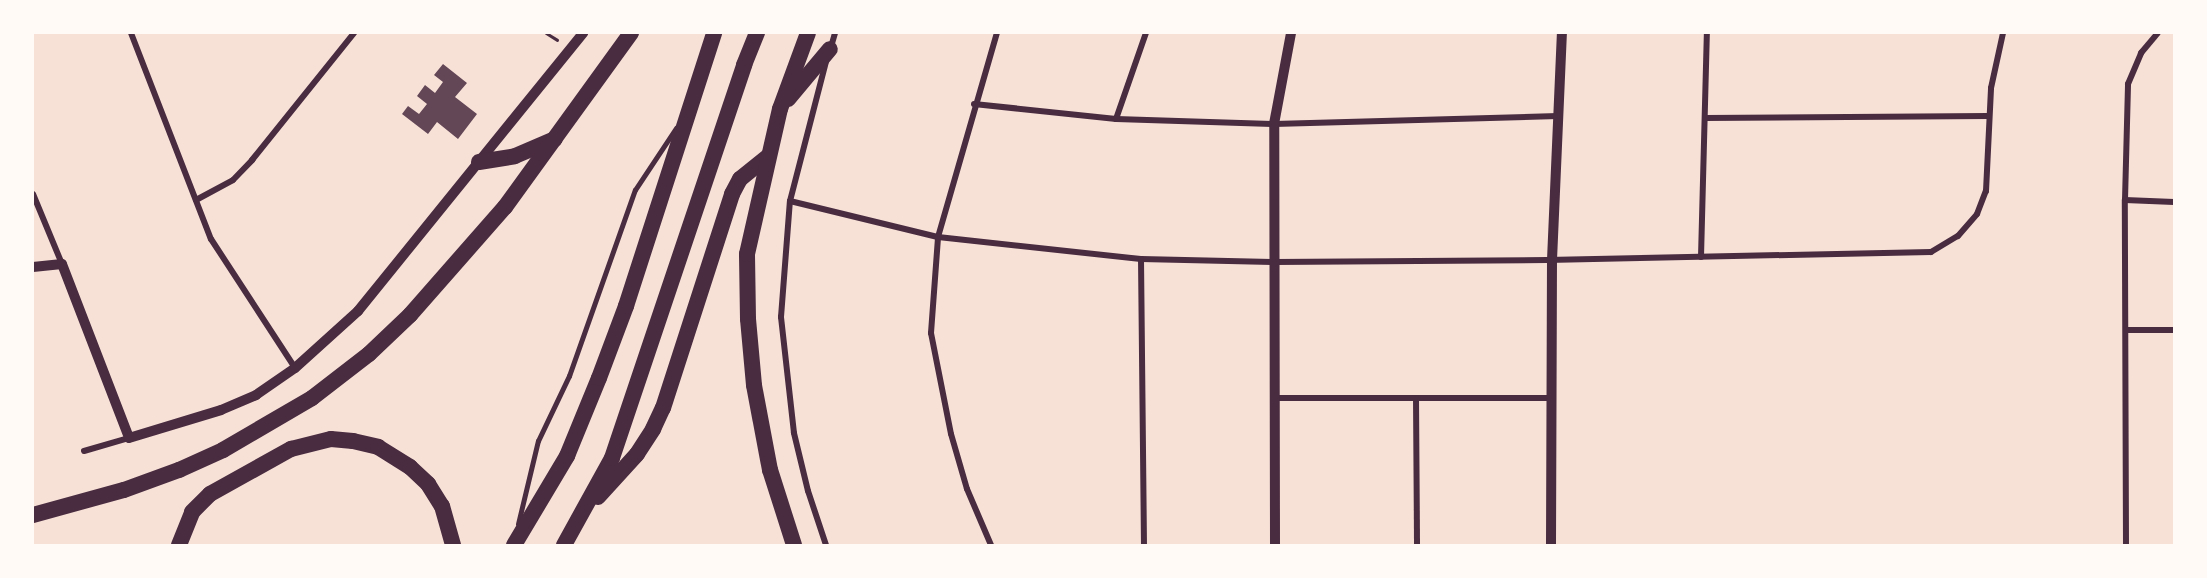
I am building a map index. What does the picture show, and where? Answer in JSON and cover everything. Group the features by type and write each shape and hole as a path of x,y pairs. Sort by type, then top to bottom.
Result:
{"highway":[{"path":"33,514 123,490 179,470 259,431 312,398 369,354 410,315 505,207 631,33"},
{"path":"514,545 567,456 600,378 626,306 687,110 714,33"},
{"path":"564,545 612,458 744,65 758,33"},
{"path":"795,545 770,470 754,385 748,319 747,254 780,109 808,33"},
{"path":"780,109 833,41"},
{"path":"479,162 515,156 556,139"},
{"path":"581,516 637,454 654,429 663,408 732,194 747,172 768,156"},
{"path":"178,545 192,512 210,494 291,449 331,439 378,447 410,467 428,484 442,506 453,545"}],"street":[{"path":"131,33 211,239 295,368"},
{"path":"196,200 233,180 252,160 354,33"},
{"path":"84,451 221,410 256,395 295,368 358,311 583,33"},
{"path":"991,545 967,489 951,434 931,333 938,237 974,104 997,33"},
{"path":"1116,119 1146,33"},
{"path":"1275,545 1274,124 1291,33"},
{"path":"1551,545 1552,260 1562,33"},
{"path":"1701,257 1707,33"},
{"path":"790,201 938,237 1141,259 1274,262 1552,260 1931,252 1958,236 1977,214 1986,191 1990,88 2003,33"},
{"path":"2126,545 2125,200 2128,84 2141,53 2158,33"},
{"path":"826,545 808,491 794,434 781,316 790,201 833,41"},
{"path":"974,104 1116,119 1274,124 1558,116"},
{"path":"1705,118 1988,116"},
{"path":"33,194 129,438"},
{"path":"2125,200 2174,202"},
{"path":"1141,259 1144,545"},
{"path":"33,267 62,264"},
{"path":"2126,330 2174,330"},
{"path":"1274,398 1551,398"},
{"path":"1416,398 1417,545"}],"lane":[{"path":"514,545 530,464 538,441 569,376 635,190 687,110"}],"path":[{"path":"546,33 557,40"}],"building":[{"path":"443,64 467,83 455,97 477,114 458,139 437,122 428,134 402,114 408,106 419,114 427,104 417,96 425,85 435,93 443,82 434,75"}]}
